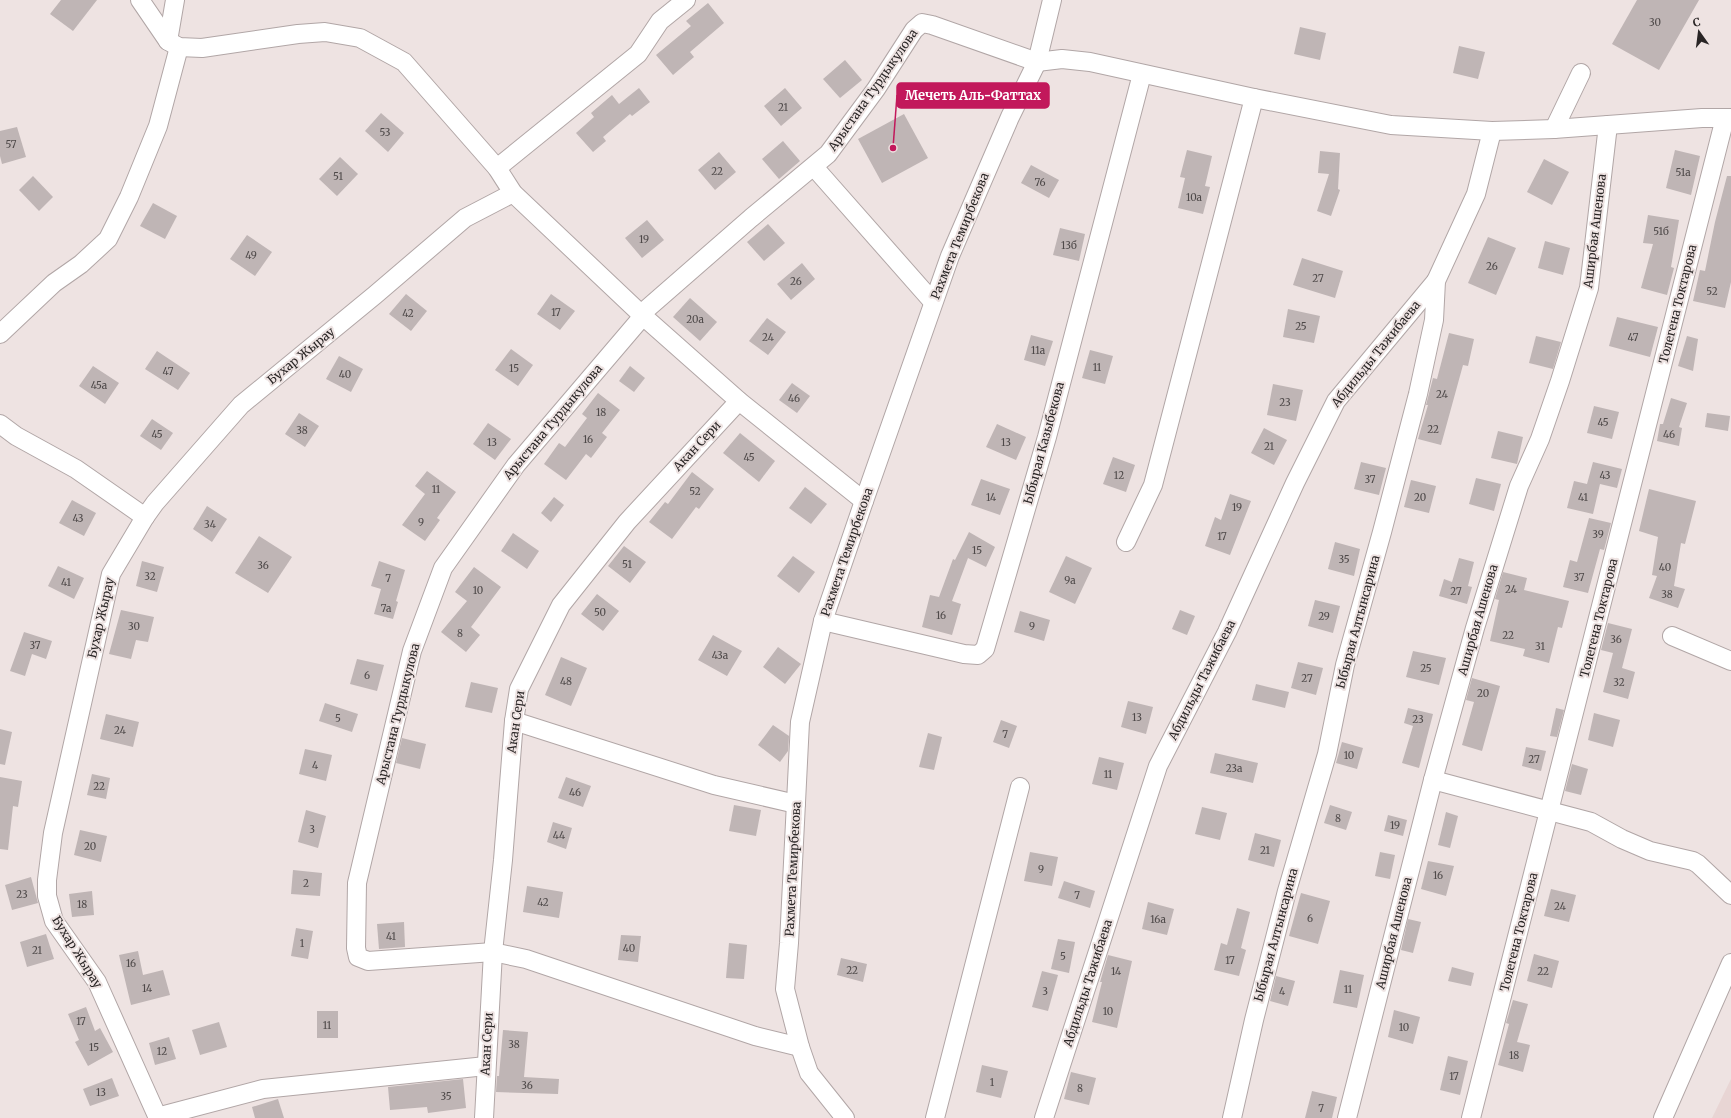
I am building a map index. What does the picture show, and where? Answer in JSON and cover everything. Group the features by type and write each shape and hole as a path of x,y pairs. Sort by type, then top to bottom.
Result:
{"street":[{"path":"140,0 174,44 202,48 298,34 325,32 360,38 404,62 497,168 513,193 642,315 739,401 864,501"},
{"path":"0,334 54,282 81,264 108,239 129,197 158,126 174,44 175,0"},
{"path":"497,168 638,54 660,21 686,0"},
{"name":"Рахмета Темирбекова","path":"845,1118 809,1073 800,1048 785,990 789,943 800,722 823,621 933,302 950,256 1010,117 1037,62 1052,0"},
{"name":"Арыстана Турдыкулова","path":"493,952 368,961 358,957 356,948 357,883 412,651 443,568 516,465 642,315 751,218 828,154 876,89 914,30 922,23 932,25 1037,62"},
{"path":"1037,62 1062,60 1090,62 1254,98 1391,125 1492,131 1554,129 1702,118 1728,118"},
{"path":"1554,129 1581,73"},
{"name":"Ыбырая Казыбекова","path":"823,621 964,654 978,655 985,649 1047,436 1142,74"},
{"path":"1126,542 1153,485 1254,98"},
{"name":"Толегена Токтарова","path":"1471,1118 1728,118"},
{"name":"Аширбая Ашенова","path":"1347,1118 1433,780 1475,628 1519,486 1540,439 1589,288 1608,125"},
{"name":"Ыбырая Алтынсарина","path":"1232,1118 1260,997 1287,891 1327,754 1345,665 1418,394 1434,320 1436,281 1476,194 1492,131"},
{"path":"814,167 933,302"},
{"name":"Бухар Жырау","path":"157,1118 97,982 54,921 48,896 47,880 53,833 111,574 155,503 241,405 375,295 465,218 513,193"},
{"name":"Абдильды Тажибаева","path":"1044,1118 1158,766 1227,632 1336,401 1436,281"},
{"name":"Акан Сери","path":"484,1118 493,952 503,860 514,721 519,689 561,605 627,522 739,401"},
{"path":"0,424 16,436 76,469 145,517"},
{"path":"1672,636 1731,661"},
{"path":"514,721 714,785 796,804"},
{"path":"1433,780 1592,822 1622,839 1650,851 1693,861 1731,895"},
{"path":"935,1118 1020,787"},
{"path":"493,952 526,959 755,1036 800,1048"},
{"path":"1663,1118 1731,964"},
{"path":"157,1118 263,1089 486,1066"}],"shaded area":[{"path":"1731,1079 1731,1118 1712,1118"}],"building":[{"path":"61,0 97,0 73,31 50,14"},
{"path":"1637,0 1699,0 1659,70 1612,44"},
{"path":"708,3 724,23 690,52 694,57 673,75 656,55 691,26 686,21"},
{"path":"1300,27 1326,33 1320,60 1294,54"},
{"path":"1459,46 1485,52 1478,79 1453,73"},
{"path":"845,60 862,80 840,98 823,79"},
{"path":"639,88 650,102 632,116 630,114 603,137 606,141 593,152 576,133 594,117 591,113 612,95 619,104"},
{"path":"785,88 802,108 781,126 764,106"},
{"path":"381,113 404,133 388,152 365,131"},
{"path":"904,114 928,158 882,183 858,139"},
{"path":"17,127 26,157 2,164 0,156 0,131"},
{"path":"783,141 800,161 779,179 762,159"},
{"path":"1187,150 1212,156 1205,186 1210,187 1203,214 1178,208 1185,178 1180,177"},
{"path":"1675,150 1700,156 1691,195 1666,188"},
{"path":"1320,151 1340,153 1338,189 1340,190 1331,216 1317,211 1329,174 1318,173"},
{"path":"719,152 736,172 715,190 698,170"},
{"path":"340,157 358,174 337,196 319,179"},
{"path":"1544,159 1569,172 1552,205 1527,192"},
{"path":"1031,165 1059,180 1049,198 1021,183"},
{"path":"33,176 53,197 39,211 19,190"},
{"path":"1727,176 1731,176 1731,282 1725,308 1693,301 1700,270 1705,271 1715,222"},
{"path":"153,203 177,216 165,239 140,226"},
{"path":"1648,215 1679,220 1671,267 1674,268 1667,295 1641,288 1653,244 1643,243"},
{"path":"647,220 664,240 642,258 625,238"},
{"path":"768,224 785,243 764,261 747,242"},
{"path":"1060,228 1085,234 1079,261 1053,255"},
{"path":"247,235 272,252 255,276 230,259"},
{"path":"1488,237 1516,248 1496,295 1468,283"},
{"path":"1545,241 1570,248 1563,275 1538,268"},
{"path":"1302,258 1343,271 1335,298 1293,285"},
{"path":"802,263 815,279 791,300 777,284"},
{"path":"406,294 427,311 411,331 389,314"},
{"path":"551,294 575,311 560,330 537,314"},
{"path":"690,298 717,322 700,341 673,317"},
{"path":"1288,309 1320,316 1314,343 1283,337"},
{"path":"1617,317 1658,327 1650,357 1609,346"},
{"path":"767,318 786,332 768,355 749,341"},
{"path":"1449,333 1474,339 1468,366 1463,365 1441,445 1418,439 1428,405 1426,405 1433,378 1437,379"},
{"path":"1031,335 1053,341 1045,366 1024,360"},
{"path":"1536,336 1561,342 1553,369 1529,363"},
{"path":"1687,336 1698,339 1693,371 1678,366"},
{"path":"511,349 533,365 518,386 495,370"},
{"path":"1090,350 1113,356 1105,384 1082,378"},
{"path":"157,351 190,373 178,390 145,369"},
{"path":"339,356 363,369 351,392 326,379"},
{"path":"93,366 119,383 105,404 79,386"},
{"path":"630,366 645,378 634,392 619,381"},
{"path":"792,383 810,396 797,413 779,400"},
{"path":"1273,384 1303,390 1296,421 1267,415"},
{"path":"598,393 620,410 602,433 607,437 591,458 586,454 566,480 544,464 559,443 565,447 587,418 582,414"},
{"path":"1671,398 1687,403 1679,427 1682,428 1679,446 1657,441 1660,424 1663,424"},
{"path":"1594,406 1619,412 1612,439 1587,433"},
{"path":"299,413 319,426 305,447 285,434"},
{"path":"1707,413 1730,416 1728,431 1705,427"},
{"path":"152,419 173,433 161,450 140,436"},
{"path":"488,423 511,439 495,460 473,444"},
{"path":"997,424 1026,437 1016,460 986,447"},
{"path":"1264,428 1287,440 1274,465 1251,453"},
{"path":"1498,431 1523,437 1517,464 1491,458"},
{"path":"740,433 775,461 759,482 723,453"},
{"path":"1113,457 1135,465 1126,492 1103,484"},
{"path":"1361,462 1386,468 1379,495 1354,489"},
{"path":"1593,462 1622,469 1617,488 1600,484 1593,514 1567,508 1574,481 1587,484"},
{"path":"427,471 456,492 437,518 440,520 425,541 402,525 425,494 415,486"},
{"path":"692,472 714,489 699,509 696,507 672,539 649,522 665,502 668,504"},
{"path":"1476,478 1501,484 1494,511 1469,504"},
{"path":"981,479 1010,489 1000,515 971,505"},
{"path":"1411,480 1436,486 1429,513 1404,507"},
{"path":"805,487 827,504 811,524 789,508"},
{"path":"1649,489 1696,501 1685,544 1681,543 1674,586 1685,589 1678,608 1649,598 1657,576 1652,575 1658,537 1639,531"},
{"path":"1230,494 1251,501 1230,555 1205,546 1215,517 1221,520"},
{"path":"554,497 564,505 551,522 541,513"},
{"path":"72,500 96,513 84,536 59,523"},
{"path":"207,506 227,519 212,542 193,529"},
{"path":"1589,518 1611,523 1604,550 1600,549 1588,593 1563,587 1570,560 1577,562"},
{"path":"969,532 995,547 986,567 968,558 952,601 961,604 952,635 922,627 930,595 939,597 953,559 955,560"},
{"path":"513,533 539,551 527,569 501,551"},
{"path":"259,536 292,557 268,593 235,573"},
{"path":"1335,542 1360,549 1354,576 1328,569"},
{"path":"624,546 646,562 630,583 608,566"},
{"path":"793,556 815,572 799,593 777,576"},
{"path":"1066,556 1092,568 1075,604 1049,592"},
{"path":"1459,558 1474,562 1468,586 1472,587 1467,604 1439,596 1444,579 1452,582"},
{"path":"142,561 164,567 157,592 136,586"},
{"path":"379,561 405,570 396,601 398,602 393,619 374,614 381,589 371,586"},
{"path":"58,566 84,578 74,599 48,586"},
{"path":"474,567 501,587 471,627 480,635 466,652 441,632 467,601 455,592"},
{"path":"1503,572 1527,578 1524,590 1569,601 1562,628 1558,627 1549,663 1523,656 1525,649 1490,641 1499,600 1495,599"},
{"path":"597,594 619,611 603,631 581,614"},
{"path":"1315,600 1340,606 1333,633 1308,626"},
{"path":"121,610 154,617 148,642 136,640 131,659 109,654"},
{"path":"1180,610 1195,616 1187,635 1172,629"},
{"path":"1020,611 1050,620 1044,641 1014,632"},
{"path":"1608,623 1632,629 1622,668 1635,672 1628,699 1603,692 1613,653 1601,650"},
{"path":"24,632 52,641 46,659 32,654 25,676 10,671"},
{"path":"713,635 742,651 727,676 698,660"},
{"path":"778,647 801,664 785,684 763,667"},
{"path":"1413,651 1446,658 1439,685 1406,677"},
{"path":"561,657 587,668 571,706 545,695"},
{"path":"357,659 384,665 377,691 350,684"},
{"path":"1298,662 1323,668 1316,695 1291,688"},
{"path":"1472,678 1500,686 1482,751 1462,745 1474,702 1466,700"},
{"path":"471,682 498,688 492,713 465,707"},
{"path":"1256,684 1289,692 1285,708 1252,700"},
{"path":"1128,701 1153,707 1146,734 1121,727"},
{"path":"325,703 358,714 352,732 319,721"},
{"path":"1408,708 1433,714 1419,768 1402,763 1413,726 1404,723"},
{"path":"1556,708 1564,710 1557,737 1550,736"},
{"path":"1594,713 1620,720 1613,747 1588,740"},
{"path":"106,714 139,722 133,747 100,739"},
{"path":"1001,720 1017,726 1009,748 993,742"},
{"path":"773,725 789,736 788,751 780,762 758,745"},
{"path":"0,729 12,732 5,765 0,764"},
{"path":"928,733 942,737 934,770 919,767"},
{"path":"402,738 426,744 420,769 396,763"},
{"path":"1342,742 1363,748 1357,769 1336,763"},
{"path":"1526,747 1546,751 1541,771 1522,766"},
{"path":"305,749 332,755 326,781 299,774"},
{"path":"1215,753 1258,763 1253,783 1210,773"},
{"path":"1099,757 1124,763 1117,790 1092,784"},
{"path":"1572,764 1588,769 1581,795 1565,791"},
{"path":"92,774 110,778 106,799 87,795"},
{"path":"0,777 22,781 18,807 13,806 8,850 0,849"},
{"path":"566,777 591,786 583,807 558,798"},
{"path":"734,805 761,810 756,836 729,831"},
{"path":"1330,805 1352,812 1346,830 1324,823"},
{"path":"1202,807 1227,813 1220,840 1195,834"},
{"path":"306,810 326,816 318,848 298,842"},
{"path":"1446,812 1458,816 1450,848 1438,845"},
{"path":"1388,815 1407,820 1403,836 1384,831"},
{"path":"553,822 572,828 566,849 547,842"},
{"path":"80,830 107,836 101,862 74,855"},
{"path":"1255,833 1281,840 1274,867 1248,860"},
{"path":"1030,852 1058,857 1052,886 1024,881"},
{"path":"1380,852 1395,855 1390,879 1375,876"},
{"path":"1428,861 1454,866 1446,896 1421,889"},
{"path":"293,870 322,873 320,896 291,894"},
{"path":"31,877 38,903 12,910 5,885"},
{"path":"1064,881 1095,891 1090,908 1058,898"},
{"path":"527,886 563,892 559,918 523,912"},
{"path":"1551,889 1576,895 1569,922 1544,916"},
{"path":"92,891 94,915 72,917 69,894"},
{"path":"1301,893 1330,901 1318,944 1289,936"},
{"path":"1148,902 1174,909 1167,935 1142,929"},
{"path":"1237,908 1250,912 1241,948 1246,950 1239,976 1214,970 1221,943 1227,945"},
{"path":"1408,919 1421,922 1413,953 1401,950"},
{"path":"404,922 405,947 379,949 377,924"},
{"path":"296,928 313,931 308,959 291,956"},
{"path":"46,934 54,959 27,967 20,942"},
{"path":"621,935 641,936 638,962 618,960"},
{"path":"1058,939 1075,942 1069,973 1051,969"},
{"path":"729,943 747,945 744,979 726,978"},
{"path":"138,951 143,975 163,970 170,995 131,1005 119,955"},
{"path":"1534,954 1559,961 1552,988 1527,981"},
{"path":"1108,955 1132,961 1117,1028 1092,1022 1102,982 1100,982"},
{"path":"841,958 867,964 863,982 837,975"},
{"path":"1452,967 1474,973 1471,986 1448,981"},
{"path":"1340,970 1364,975 1357,1008 1333,1003"},
{"path":"1042,971 1058,975 1048,1011 1032,1007"},
{"path":"1276,976 1295,981 1288,1006 1270,1001"},
{"path":"1513,1000 1528,1004 1517,1042 1530,1045 1523,1072 1498,1065 1509,1024 1506,1023"},
{"path":"86,1007 95,1031 100,1028 113,1052 88,1066 75,1042 79,1040 68,1014"},
{"path":"1394,1010 1420,1017 1413,1044 1388,1037"},
{"path":"317,1011 338,1011 338,1038 317,1038"},
{"path":"219,1022 227,1047 200,1055 192,1030"},
{"path":"503,1030 528,1032 524,1077 559,1079 558,1094 496,1092"},
{"path":"169,1037 176,1059 155,1065 149,1043"},
{"path":"1448,1056 1468,1061 1460,1095 1440,1090"},
{"path":"982,1065 1008,1071 1001,1098 976,1092"},
{"path":"1071,1072 1096,1078 1089,1105 1064,1099"},
{"path":"112,1078 119,1096 90,1106 83,1089"},
{"path":"463,1079 466,1108 428,1113 427,1107 390,1110 388,1087"},
{"path":"1312,1091 1337,1097 1332,1118 1305,1118"},
{"path":"278,1099 284,1118 255,1118 252,1107"}],"place":[{"name":"Мечеть Аль-Фаттах","path":"893,148"}]}
